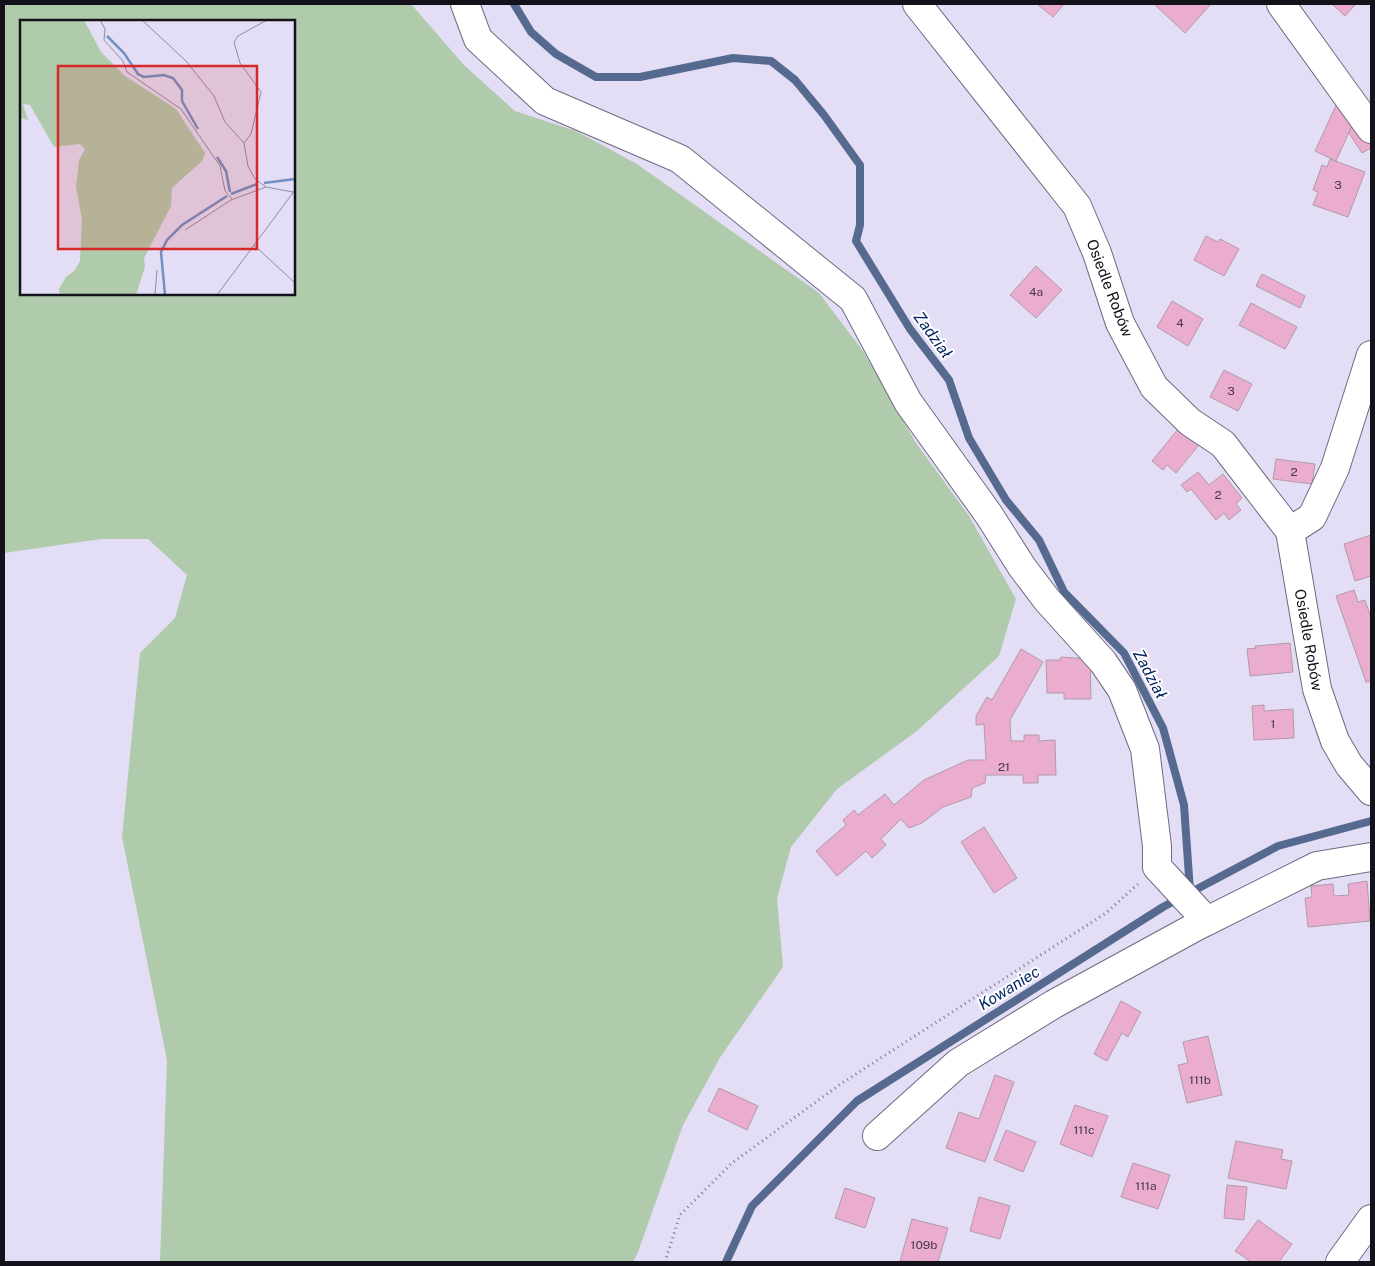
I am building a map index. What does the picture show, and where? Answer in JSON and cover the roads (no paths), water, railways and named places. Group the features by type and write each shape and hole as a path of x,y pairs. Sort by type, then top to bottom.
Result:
{"street":[{"path":"465,4 478,39 545,101 680,159 853,299 908,402 989,515 1027,574 1062,618 1104,662 1122,690 1145,750 1157,846 1157,866 1207,921"},
{"name":"Osiedle Robów","path":"917,4 1077,206 1097,253 1120,323 1154,387 1190,422 1223,444 1290,530 1316,689 1335,740 1349,765 1371,791"},
{"path":"1281,4 1371,129"},
{"path":"1290,530 1312,517 1335,468 1371,354"},
{"path":"878,1136 958,1063 1054,1004 1207,921 1316,866 1371,857"},
{"path":"1340,1262 1371,1219"}],"waterway":[{"name":"Zadział","path":"514,4 531,32 556,54 596,77 640,77 733,58 771,61 795,80 824,115 860,165 860,225 856,241 910,329 949,380 969,438 1006,500 1039,540 1064,592 1124,653 1163,728 1184,805 1190,891"},
{"name":"Kowaniec","path":"726,1262 752,1206 857,1101 1163,907 1278,846 1371,821"}]}
